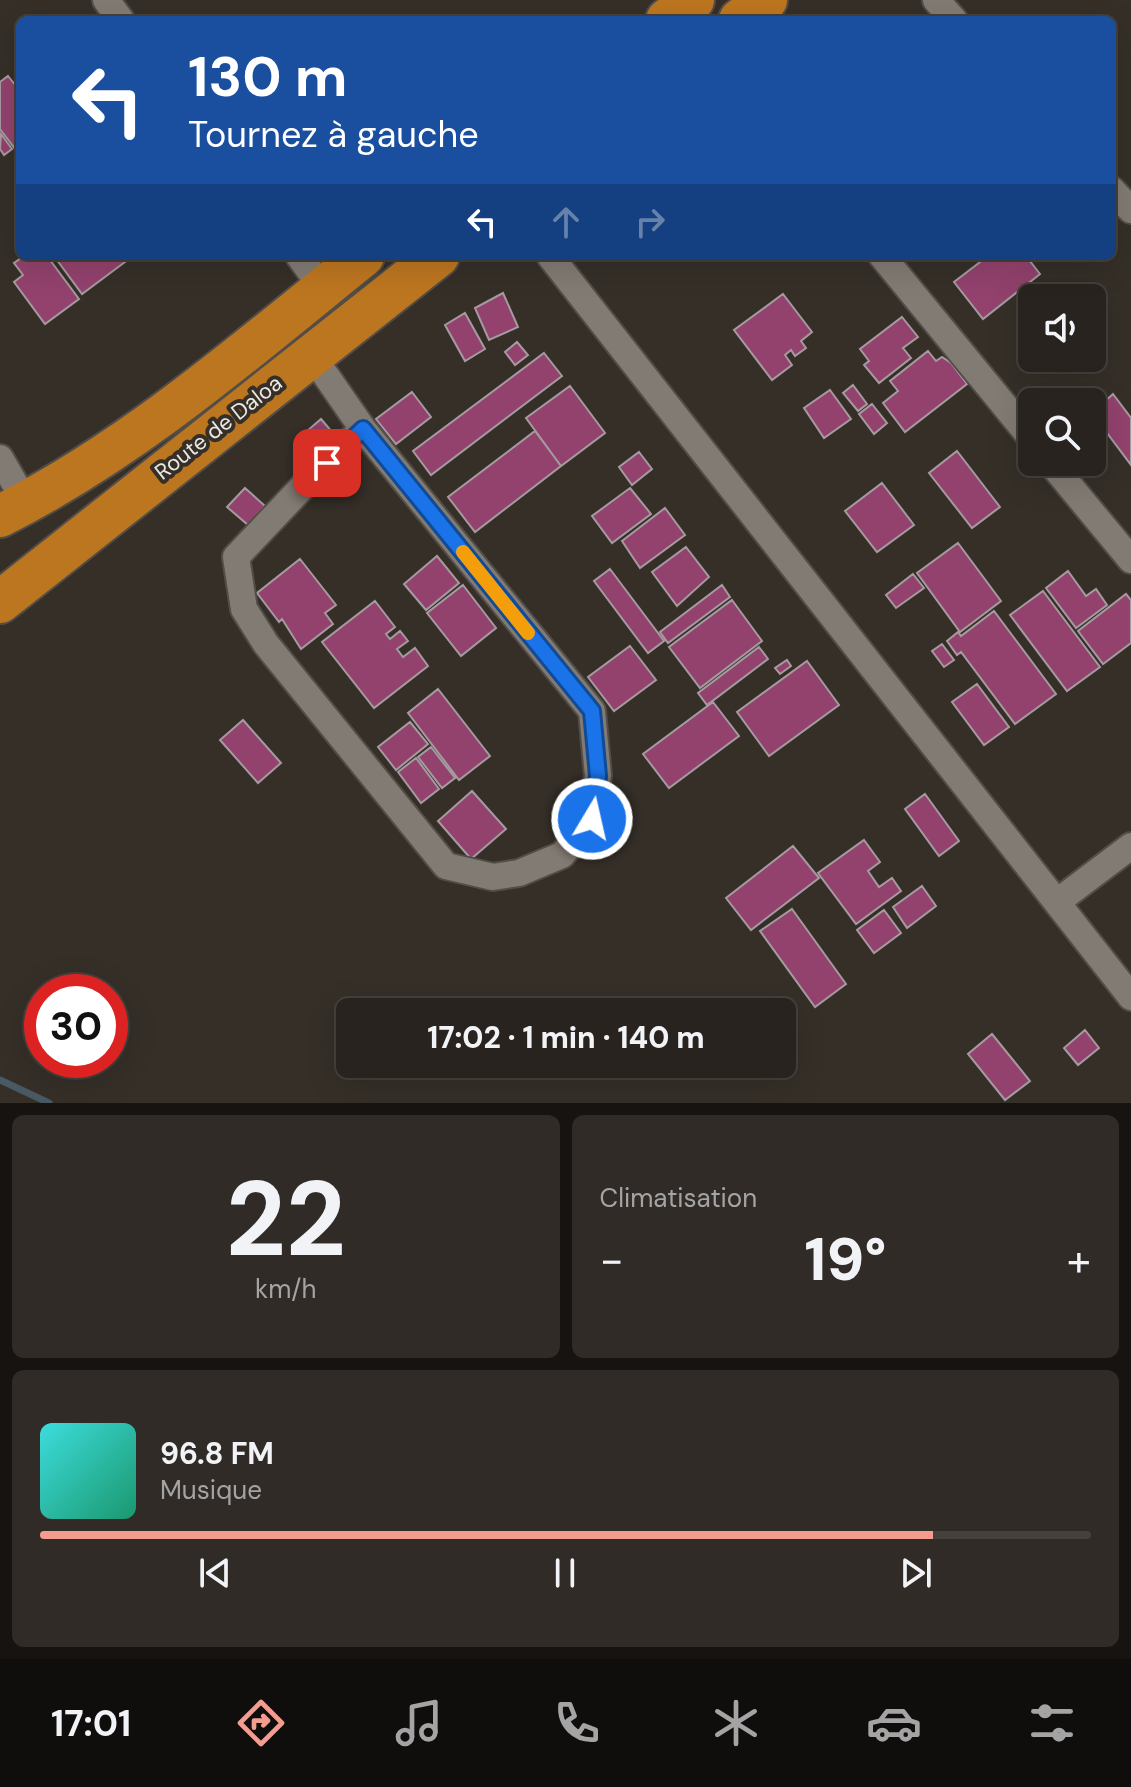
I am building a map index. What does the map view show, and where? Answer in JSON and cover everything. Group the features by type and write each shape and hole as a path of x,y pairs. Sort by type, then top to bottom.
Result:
{"highway":[{"path":"672,16 693,0"},
{"path":"745,16 766,0"},
{"name":"Route de Daloa","path":"13,510 139,431 311,272 350,260"},
{"name":"Route de Daloa","path":"0,602 58,553 433,260"},
{"path":"13,510 58,553"}],"street":[{"path":"936,0 950,16"},
{"path":"1116,194 1131,210"},
{"path":"553,260 1131,997"},
{"path":"885,260 1018,422"},
{"path":"311,354 363,429 592,711 598,776 592,819 562,855 519,873 493,877 446,866 266,644 244,609 236,557 309,480 363,429"},
{"path":"0,458 13,510"},
{"path":"1062,476 1131,560"},
{"path":"1057,902 1131,846"}],"building":[{"path":"8,76 16,86 16,150 0,129 0,82"},
{"path":"1,134 12,149 4,155 0,149"},
{"path":"18,260 50,260 79,299 45,324 14,282 23,275 14,263"},
{"path":"57,260 128,260 82,294"},
{"path":"983,260 1029,260 1040,274 1027,284 1018,284 1018,291 983,319 954,282"},
{"path":"503,293 518,327 489,340 475,308"},
{"path":"783,294 812,332 801,341 806,348 795,356 791,350 785,355 792,365 772,380 734,330"},
{"path":"465,313 485,349 465,361 445,325"},
{"path":"902,317 918,337 903,348 911,358 879,383 864,365 869,361 860,349"},
{"path":"517,342 528,355 515,365 505,352"},
{"path":"928,351 936,361 942,357 951,363 967,384 905,432 883,403 898,391 890,381"},
{"path":"544,353 562,376 431,475 413,451"},
{"path":"853,385 867,404 858,411 843,393"},
{"path":"570,386 605,433 561,466 526,418"},
{"path":"830,390 851,419 824,438 804,408"},
{"path":"412,392 431,417 396,444 376,419"},
{"path":"1113,394 1131,418 1131,465 1106,432 1106,400"},
{"path":"872,404 887,423 874,434 859,414"},
{"path":"321,419 338,439 324,451 307,431"},
{"path":"535,431 561,466 475,532 448,497"},
{"path":"957,451 1000,507 972,528 929,473"},
{"path":"639,452 652,469 632,485 619,467"},
{"path":"882,483 914,525 877,552 845,511"},
{"path":"245,488 265,506 248,525 227,507"},
{"path":"630,488 651,514 612,543 592,516"},
{"path":"665,508 685,535 640,568 622,541"},
{"path":"958,543 1001,601 960,632 917,573"},
{"path":"686,547 709,577 677,606 652,572"},
{"path":"437,556 459,583 426,610 404,584"},
{"path":"300,559 336,605 325,613 333,624 301,649 282,619 279,622 257,593"},
{"path":"610,569 664,641 648,653 594,581"},
{"path":"1068,571 1086,596 1096,589 1107,605 1076,628 1046,588"},
{"path":"913,574 924,588 896,608 886,595"},
{"path":"463,585 496,628 461,656 427,613"},
{"path":"722,585 730,597 668,643 660,632"},
{"path":"1043,591 1100,667 1067,691 1010,615"},
{"path":"1126,594 1131,600 1131,643 1103,664 1078,631"},
{"path":"732,600 762,641 700,688 669,647"},
{"path":"375,601 395,627 386,634 390,639 400,631 408,641 397,649 403,657 415,648 428,666 374,708 322,642"},
{"path":"994,611 1056,694 1015,724 961,652 957,655 947,641 958,632 961,636"},
{"path":"942,644 954,660 944,667 932,651"},
{"path":"630,646 656,680 614,711 588,677"},
{"path":"759,647 768,659 707,705 698,693"},
{"path":"787,660 791,666 780,674 775,668"},
{"path":"807,661 839,705 769,756 737,712"},
{"path":"977,684 1009,727 984,745 952,702"},
{"path":"438,689 490,756 459,780 408,713"},
{"path":"713,702 739,736 669,788 643,754"},
{"path":"243,720 281,763 258,783 220,740"},
{"path":"410,722 428,744 396,770 378,747"},
{"path":"431,747 455,778 442,788 418,757"},
{"path":"416,758 439,789 421,803 398,772"},
{"path":"472,791 506,829 471,859 438,821"},
{"path":"925,794 959,841 939,856 905,809"},
{"path":"864,840 880,862 868,871 879,887 892,878 901,891 856,924 818,873"},
{"path":"793,846 819,878 751,930 726,898"},
{"path":"922,886 936,906 907,928 893,907"},
{"path":"792,909 846,984 815,1007 760,931"},
{"path":"884,910 901,933 874,953 857,930"},
{"path":"1085,1030 1099,1048 1078,1065 1064,1048"},
{"path":"992,1034 1030,1081 1005,1100 968,1054"}],"waterway":[{"path":"0,1080 49,1103"}],"slow traffic":[{"path":"463,552 528,633"}],"route":[{"path":"327,463 363,429 592,711 598,776 592,819"}]}
